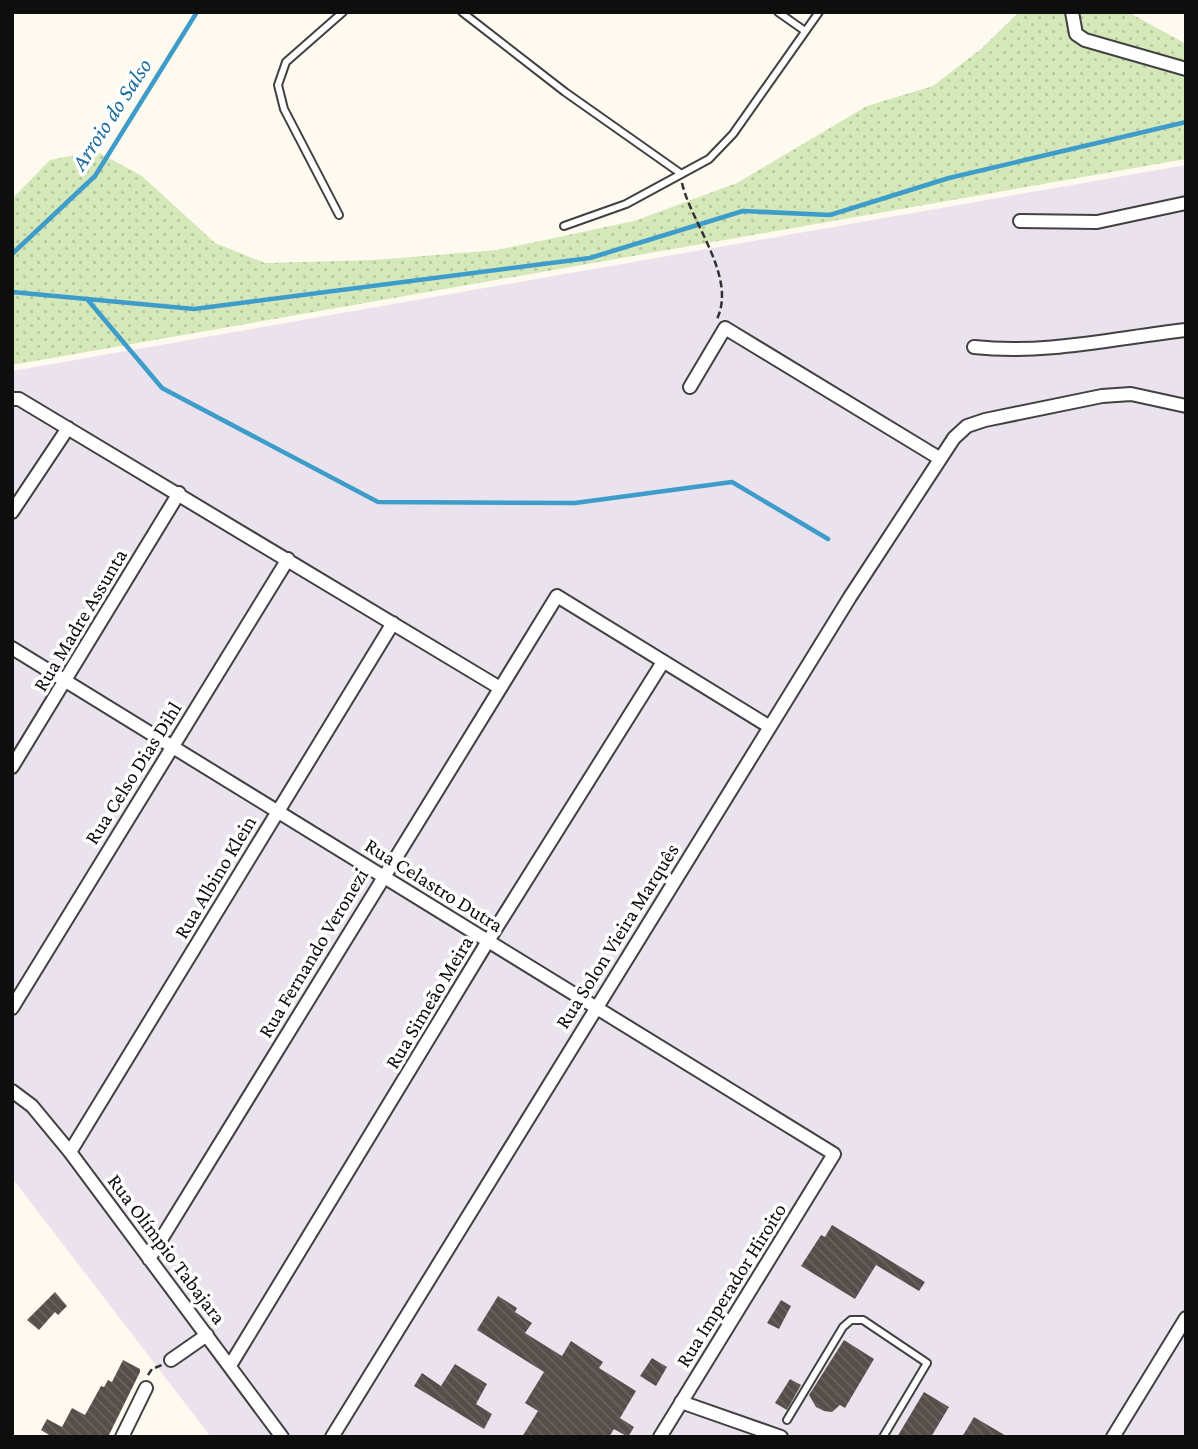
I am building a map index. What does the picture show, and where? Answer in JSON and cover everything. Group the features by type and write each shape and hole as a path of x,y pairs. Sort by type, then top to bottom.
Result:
{"street":[{"path":"1072,12 1076,34 1085,40 1186,69"},
{"path":"1020,221 1097,222 1186,203"},
{"path":"690,387 725,328 939,458"},
{"path":"974,347 1013,352 1186,330"},
{"name":"Rua Solon Vieira Marquês","path":"332,1437 596,1007 939,458 967,426 985,420 1121,395 1186,406"},
{"path":"12,400 19,399 179,493 500,688"},
{"path":"12,512 68,428"},
{"name":"Rua Madre Assunta","path":"12,767 179,493"},
{"name":"Rua Celso Dias Dihl","path":"12,1008 288,559"},
{"name":"Rua Fernando Veronezi","path":"149,1259 557,596 663,662"},
{"name":"Rua Albino Klein","path":"70,1152 393,623"},
{"name":"Rua Celastro Dutra","path":"12,648 834,1154"},
{"path":"663,662 770,727"},
{"name":"Rua Simeão Meira","path":"231,1364 488,941 663,662"},
{"name":"Rua Olímpio Tabajara","path":"12,1091 32,1106 70,1152 231,1364 282,1437"},
{"name":"Rua Imperador Hiroito","path":"660,1437 834,1154"},
{"path":"1113,1437 1186,1318"},
{"path":"171,1360 207,1335"},
{"path":"122,1437 146,1388"},
{"path":"681,1402 781,1437"}],"lane":[{"path":"339,215 284,109 278,85 286,62 344,12"},
{"path":"462,12 565,92 680,173"},
{"path":"778,12 805,31"},
{"path":"564,226 626,204 709,159 733,134 819,12"},
{"path":"787,1420 843,1327 851,1320 863,1320 927,1363 883,1437"}],"path":[{"path":"680,173 684,190 715,260 722,300 715,323"},
{"path":"146,1388 150,1372 171,1360"}],"shaded area":[{"path":"1186,165 1186,1437 211,1437 12,1178 12,371"}],"green space":[{"path":"1019,12 1128,12 1186,44 1186,159 12,365 12,199 50,160 96,151 142,176 215,243 265,263 375,260 497,250 634,221 737,183 867,106 933,86 981,49"}],"building":[{"path":"832,1225 925,1282 919,1291 876,1265 855,1299 801,1266 821,1235 825,1237"},
{"path":"55,1292 67,1306 58,1315 55,1312 39,1330 27,1320"},
{"path":"498,1296 517,1308 515,1312 532,1323 525,1333 562,1356 571,1341 603,1362 599,1368 636,1391 620,1418 634,1427 628,1437 614,1429 609,1437 522,1437 538,1411 525,1403 544,1372 477,1330"},
{"path":"781,1300 791,1306 779,1329 767,1323"},
{"path":"844,1340 874,1359 845,1408 840,1405 832,1412 824,1411 816,1407 809,1395"},
{"path":"652,1358 667,1367 656,1386 640,1376"},
{"path":"123,1360 140,1369 140,1372 108,1437 52,1437 41,1430 47,1419 62,1427 72,1408 85,1415 101,1386 104,1387 108,1380 112,1382"},
{"path":"455,1364 487,1384 476,1404 492,1414 484,1429 414,1386 422,1373 441,1386"},
{"path":"790,1379 801,1385 787,1410 775,1403"},
{"path":"924,1392 949,1407 931,1437 897,1437"},
{"path":"974,1417 1008,1437 962,1437"}],"waterway":[{"name":"Arroio do Salso","path":"12,254 95,176 197,12"},
{"path":"12,292 194,309 590,258 743,211 830,215 949,178 1186,122"},
{"path":"87,299 162,388 378,502 575,503 732,482 828,539"}]}
